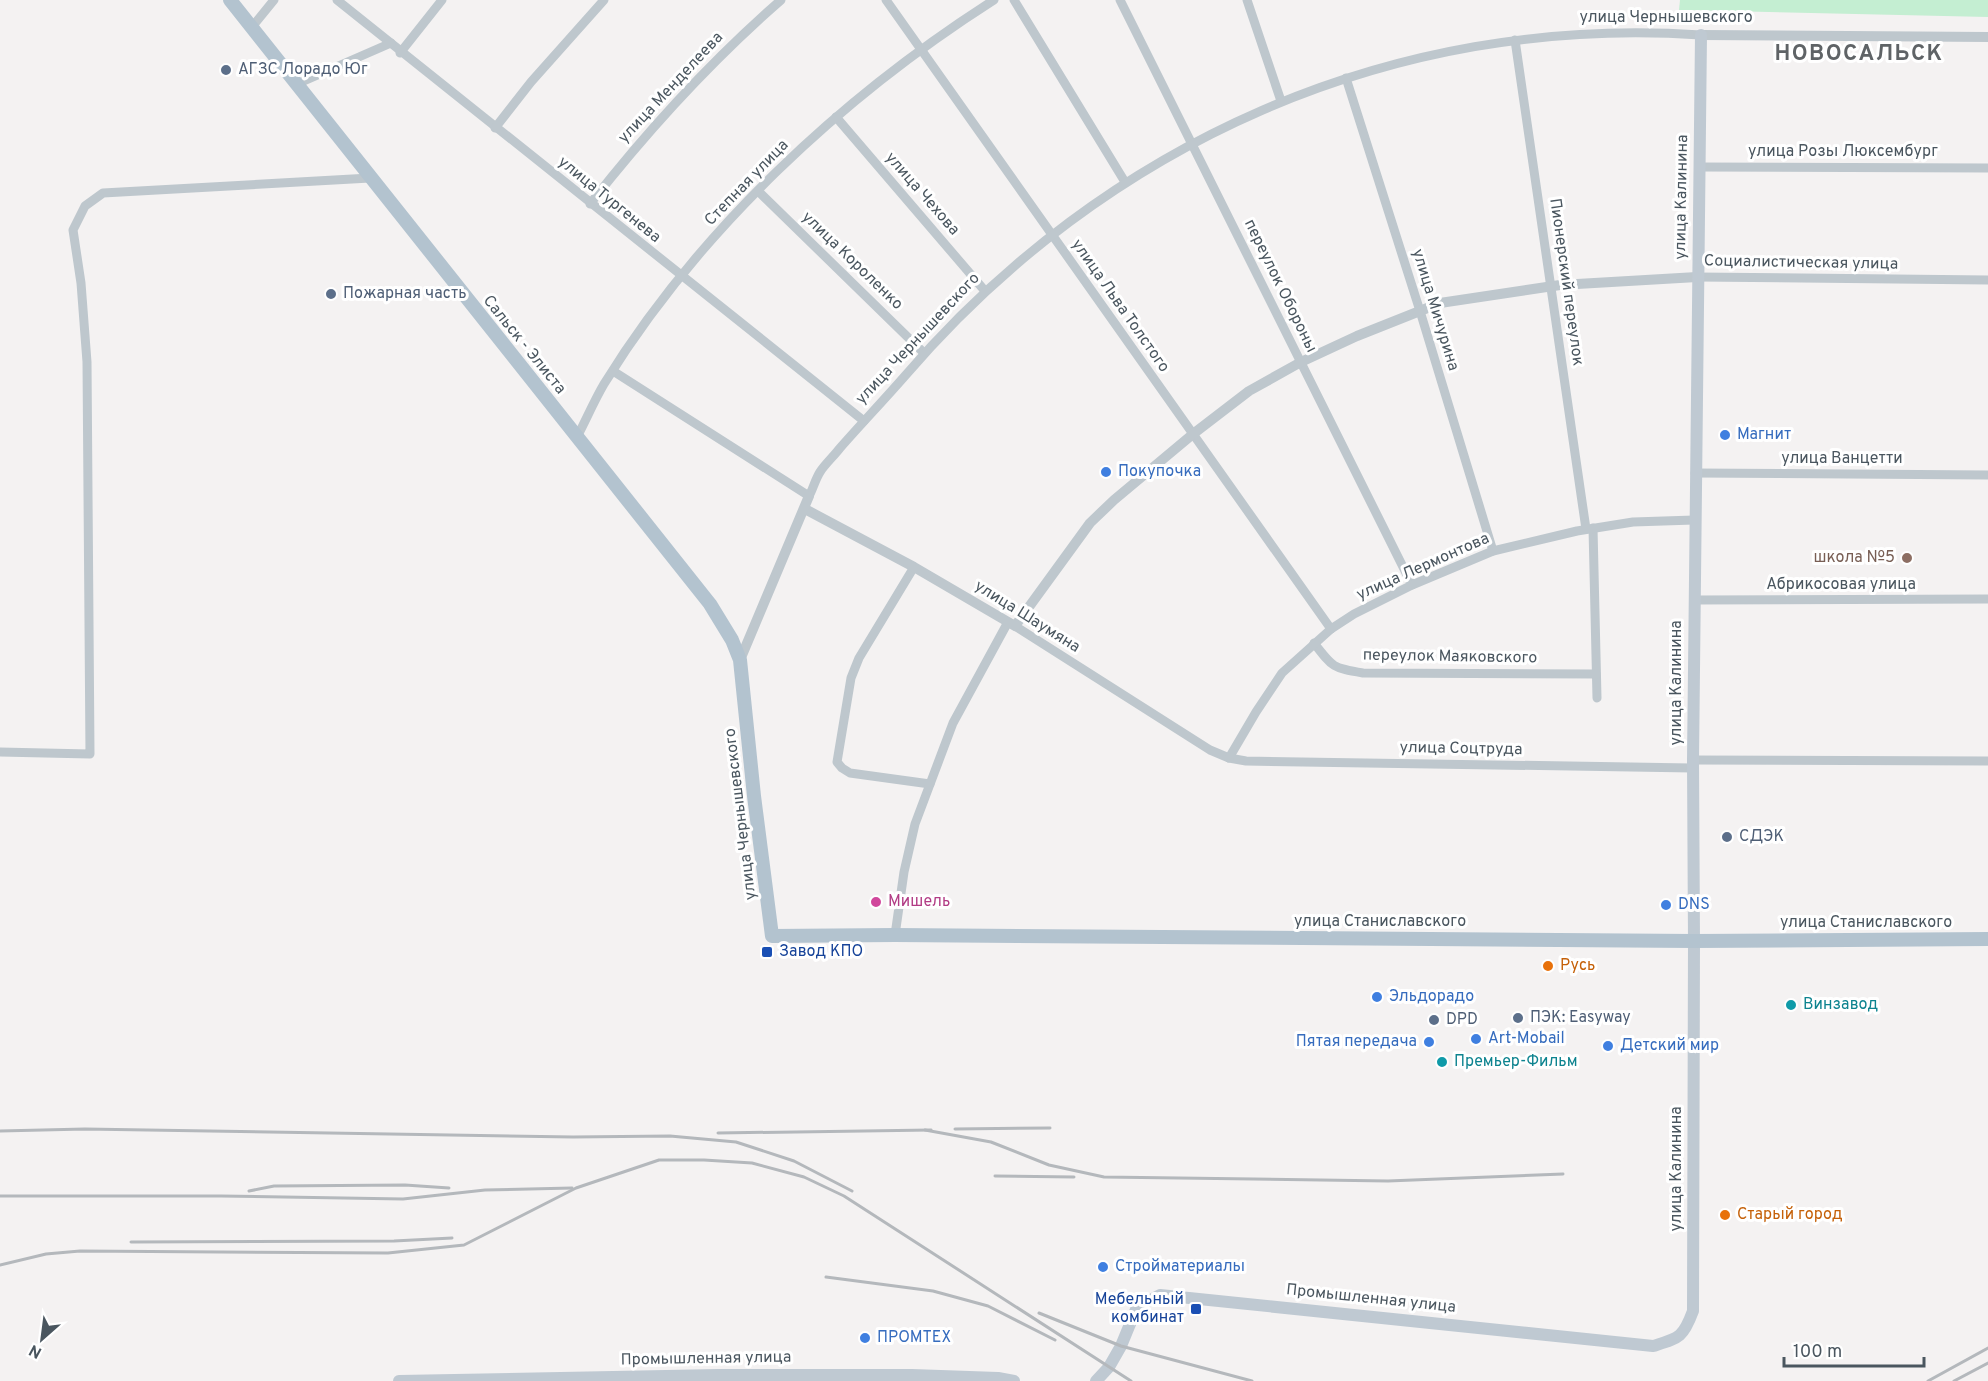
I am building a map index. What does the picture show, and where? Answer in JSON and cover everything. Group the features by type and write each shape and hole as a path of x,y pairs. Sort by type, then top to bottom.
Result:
{"main road":[{"name":"Сальск - Элиста","path":"230,0 710,604 732,640 740,660"},
{"name":"улица Калинина","path":"1686,1330 1693,1311 1694,520 1701,34"},
{"name":"улица Чернышевского","path":"740,660 772,936"},
{"name":"улица Станиславского","path":"772,936 1694,941 1988,939"},
{"name":"Промышленная улица","path":"1096,1381 1108,1368 1121,1346 1137,1307 1160,1295 1653,1346 1675,1339 1686,1330"},
{"name":"Промышленная улица","path":"399,1381 730,1375 912,1375 998,1378 1014,1381"}],"street":[{"path":"252,27 274,0"},
{"name":"улица Тургенева","path":"337,0 864,421"},
{"path":"400,52 442,0"},
{"path":"495,128 559,50 604,0"},
{"name":"улица Менделеева","path":"590,204 654,125 686,90 781,0"},
{"name":"улица Льва Толстого","path":"886,0 1331,629"},
{"name":"Степная улица","path":"577,437 603,386 635,338 682,277 758,190 836,117 920,49 994,0"},
{"path":"1014,0 1125,182"},
{"name":"переулок Обороны","path":"1120,0 1412,585"},
{"path":"1247,0 1281,101"},
{"name":"улица Чернышевского","path":"740,660 820,471 924,353 985,291 1051,234 1125,182 1192,143 1281,101 1346,78 1413,59 1515,40 1602,32 1650,31 1701,34 1988,38"},
{"name":"Пионерский переулок","path":"1515,40 1551,287 1590,529"},
{"path":"297,84 391,43"},
{"name":"улица Мичурина","path":"1346,78 1420,311 1492,551"},
{"name":"улица Чехова","path":"836,117 985,291"},
{"name":"улица Розы Люксембург","path":"1699,167 1988,168"},
{"path":"0,752 90,754 87,362 81,283 73,230 85,206 103,194 370,178"},
{"name":"улица Короленко","path":"758,190 924,353"},
{"name":"Социалистическая улица","path":"895,935 904,872 915,824 930,784 953,723 1012,624 1090,523 1193,434 1250,391 1301,362 1440,303 1551,287 1697,277 1988,280"},
{"path":"613,370 809,496"},
{"name":"улица Ванцетти","path":"1695,473 1988,475"},
{"name":"улица Шаумяна","path":"805,509 914,567 1012,624 1210,750 1229,758"},
{"name":"улица Лермонтова","path":"1229,758 1282,673 1331,629 1354,614 1412,585 1492,551 1590,529 1633,522 1694,520"},
{"path":"1590,529 1597,698"},
{"path":"914,567 859,658 851,678 837,762 850,773 930,784"},
{"name":"Абрикосовая улица","path":"1694,600 1988,599"},
{"name":"переулок Маяковского","path":"1314,643 1327,660 1338,669 1363,673 1596,674"},
{"name":"улица Соцтруда","path":"1229,758 1246,761 1693,764 1988,761"}],"green space":[{"path":"1680,0 1988,0 1988,17 1679,10"}],"railway":[{"path":"955,1129 1050,1128"},
{"path":"0,1131 85,1129 573,1137 670,1136 736,1142 794,1161 852,1191"},
{"path":"925,1130 991,1142 1049,1165 1104,1177 1388,1181 1563,1174"},
{"path":"718,1133 931,1130"},
{"path":"0,1265 46,1254 80,1251 388,1253 464,1245 576,1188 659,1160 752,1163 804,1177 844,1196 1131,1381"},
{"path":"995,1176 1074,1177"},
{"path":"249,1191 274,1186 405,1185 449,1188"},
{"path":"0,1196 403,1199 485,1190 572,1188"},
{"path":"131,1242 394,1241 452,1238"},
{"path":"826,1277 933,1291 988,1306 1055,1340"},
{"path":"1039,1313 1121,1346 1252,1381"},
{"path":"1928,1381 1988,1348"},
{"path":"1954,1381 1988,1363"}],"place":[{"name":"АГЗС Лорадо Юг","path":"226,70"},
{"name":"Пожарная часть","path":"331,294"},
{"name":"Магнит","path":"1725,435"},
{"name":"Покупочка","path":"1106,472"},
{"name":"школа №5","path":"1907,558"},
{"name":"СДЭК","path":"1727,837"},
{"name":"Мишель","path":"876,902"},
{"name":"DNS","path":"1666,905"},
{"name":"Завод КПО","path":"767,952"},
{"name":"Русь","path":"1548,966"},
{"name":"Эльдорадо","path":"1377,997"},
{"name":"Винзавод","path":"1791,1005"},
{"name":"ПЭК: Easyway","path":"1518,1018"},
{"name":"DPD","path":"1434,1020"},
{"name":"Art-Mobail","path":"1476,1039"},
{"name":"Пятая передача","path":"1429,1042"},
{"name":"Детский мир","path":"1608,1046"},
{"name":"Премьер-Фильм","path":"1442,1062"},
{"name":"Старый город","path":"1725,1215"},
{"name":"Стройматериалы","path":"1103,1267"},
{"name":"Мебельный комбинат","path":"1196,1309"},
{"name":"ПРОМТЕХ","path":"865,1338"}],"district":[{"name":"НОВОСАЛЬСК","path":"1859,54"}]}
